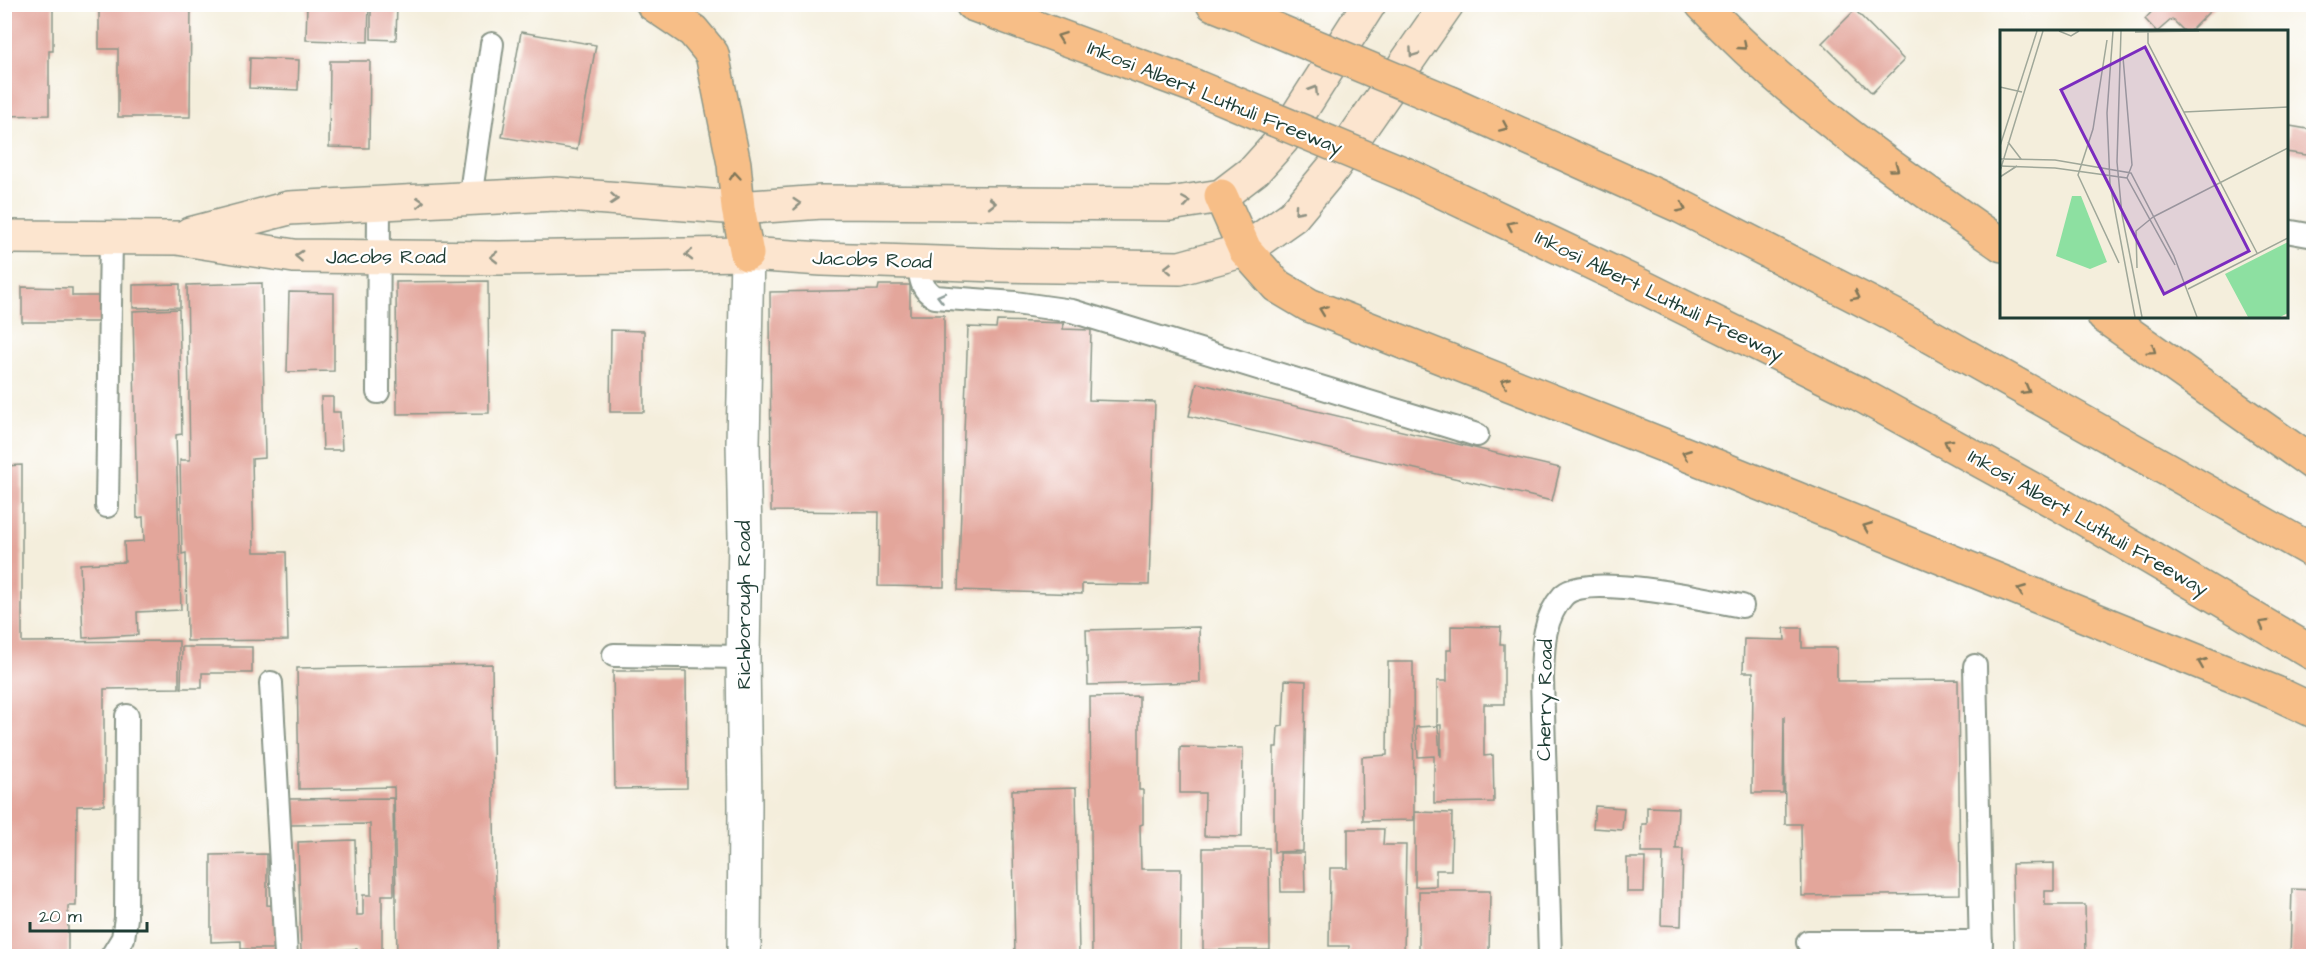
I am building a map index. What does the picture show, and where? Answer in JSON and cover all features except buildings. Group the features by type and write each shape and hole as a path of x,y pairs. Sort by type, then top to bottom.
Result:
{"highway":[{"path":"653,4 693,31 712,54 734,164 738,208 747,254"},
{"name":"Inkosi Albert Luthuli Freeway","path":"972,4 1194,86 1405,174 1641,286 1859,394 2061,505 2313,654"},
{"path":"1213,4 1451,103 1682,207 1893,315 2313,552"},
{"path":"1702,4 1725,30 1819,112 2000,244"},
{"path":"1221,196 1245,250 1277,286 1309,305 1716,466 2276,693 2313,711"},
{"path":"2107,318 2313,464"}],"street":[{"name":"Jacobs Road","path":"177,238 289,208 555,194 738,208 822,202 1170,204 1221,196 1255,170 1282,140 1369,4"},
{"name":"Jacobs Road","path":"4,237 177,238 294,256 747,254 918,262 1179,268 1245,250 1293,216 1333,168 1447,4"},
{"name":"Richborough Road","path":"744,957 745,538 743,442 747,254"}],"lane":[{"path":"470,199 492,44"},
{"path":"378,392 379,204"},
{"path":"2288,231 2313,236"},
{"path":"107,506 111,238"},
{"path":"918,262 922,285 926,292 947,299 987,301 1072,311 1477,435"},
{"path":"983,264 987,301"},
{"name":"Cherry Road","path":"1550,957 1542,678 1544,639 1551,612 1564,594 1586,586 1661,592 1742,606"},
{"path":"614,655 743,657"},
{"path":"1808,942 1981,949 1975,666"},
{"path":"272,683 286,957"},
{"path":"112,957 123,938 126,918 127,716"}]}
